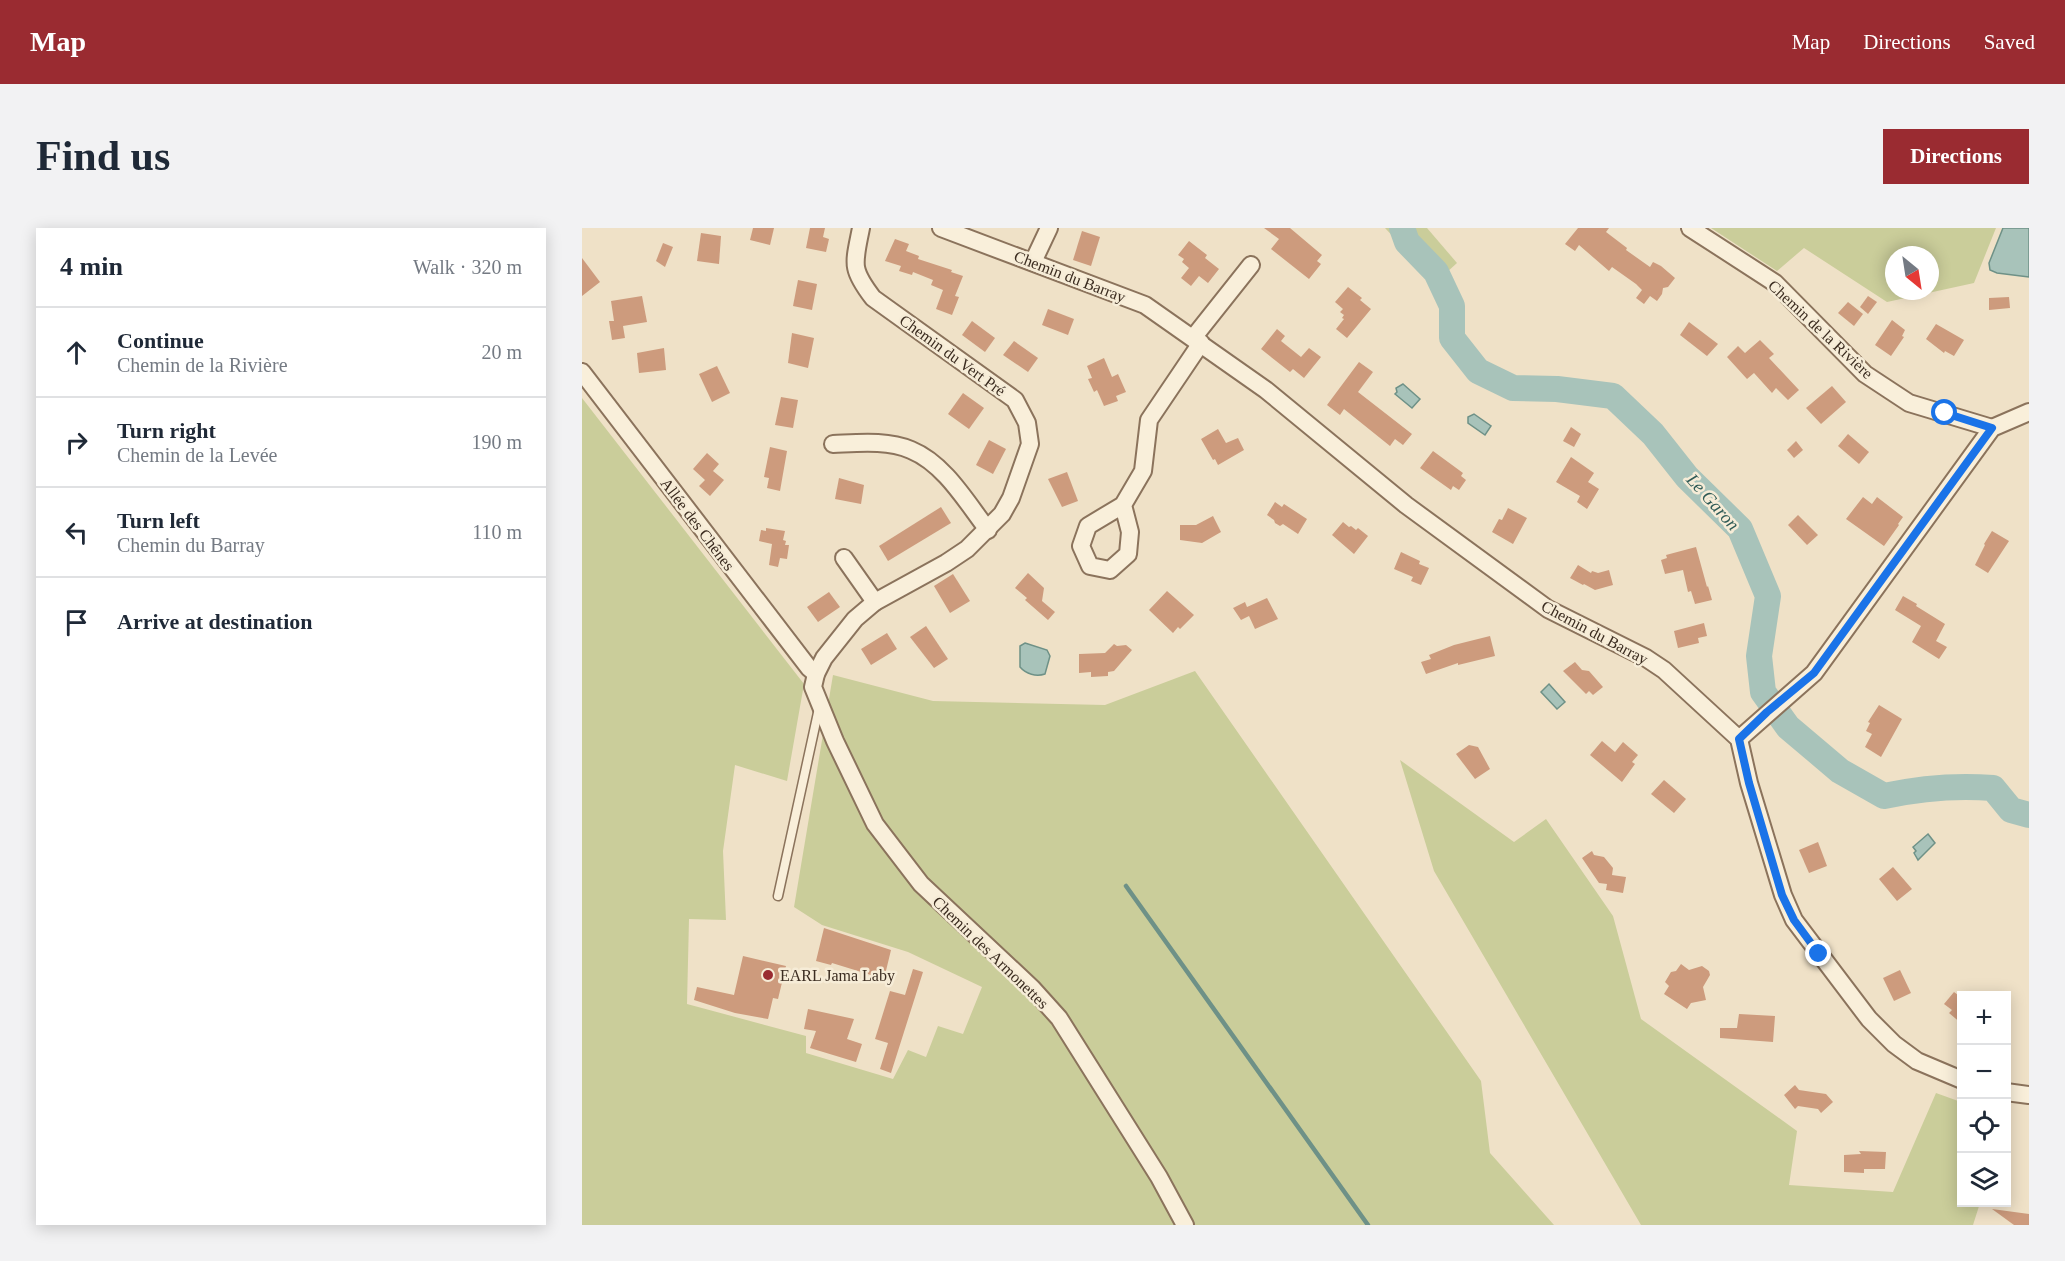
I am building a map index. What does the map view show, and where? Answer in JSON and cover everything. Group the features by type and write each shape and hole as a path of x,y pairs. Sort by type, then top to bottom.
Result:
{"street":[{"name":"Chemin du Vert Pré","path":"816,674 825,658 855,619 876,602 968,549 988,530 1002,514 1011,498 1030,444 1027,423 1015,400 873,298 859,279 854,260 861,228"},
{"name":"Chemin du Barray","path":"941,228 1144,305 1266,390 1406,505 1548,609 1646,657 1739,739"},
{"path":"1033,262 1049,228"},
{"name":"Chemin de la Rivière","path":"1690,228 1775,283 1865,374 1909,402 1992,428"},
{"path":"1123,506 1143,471 1149,420 1197,341 1251,265"},
{"name":"Allée des Chênes","path":"582,372 809,668 816,674"},
{"path":"1957,1078 1917,1061 1894,1044 1869,1019 1794,920 1782,895 1749,783 1739,739 1814,673 1992,428 2029,412"},
{"path":"833,444 873,442 912,450 933,464 950,481 988,530"},
{"path":"844,558 876,602"},
{"name":"Chemin des Armonettes","path":"816,674 813,687 820,705 875,824 921,884 1032,988 1059,1018 1159,1177 1185,1225"},
{"path":"2011,1093 2029,1095"}],"lane":[{"path":"778,896 820,705"}],"green space":[{"path":"1385,228 1427,228 1457,263 1436,282"},
{"path":"1711,228 1996,228 1974,283 1939,291 1939,246 1885,246 1885,300 1896,300 1887,302 1804,248 1777,271"},
{"path":"582,398 804,684 787,781 735,765 723,851 726,920 689,919 687,1004 806,1036 806,1053 893,1079 908,1050 926,1057 938,1026 963,1034 982,987 908,952 822,925 794,907 833,675 933,701 1105,705 1195,671 1481,1081 1490,1153 1554,1225 582,1225"},
{"path":"1400,760 1514,842 1546,819 1613,916 1641,1019 1797,1131 1789,1185 1893,1192 1936,1093 1957,1101 1957,1207 1979,1207 1973,1225 1641,1225 1434,871"}],"water":[{"path":"2003,228 2029,228 2029,277 1990,270 1989,263"},
{"path":"1403,384 1420,399 1412,408 1395,394 1396,388"},
{"path":"1474,414 1491,426 1485,435 1468,423 1468,417"},
{"path":"1025,643 1047,650 1050,656 1045,674 1031,674 1020,667 1020,646"},
{"path":"1549,684 1565,702 1557,709 1541,692"},
{"path":"1928,834 1935,843 1918,860 1913,847"}],"building":[{"path":"753,228 774,228 770,245 750,240"},
{"path":"810,228 825,228 823,237 829,239 826,252 806,248"},
{"path":"1264,228 1290,228 1322,255 1317,261 1321,264 1309,279 1271,249 1279,239"},
{"path":"1578,228 1609,228 1606,232 1627,248 1626,250 1650,267 1653,262 1661,266 1675,278 1668,287 1663,288 1657,301 1650,296 1644,304 1636,298 1642,290 1636,284 1612,267 1609,271 1579,245 1575,251 1565,244"},
{"path":"1082,231 1100,237 1091,266 1073,260"},
{"path":"701,233 721,236 719,264 697,261"},
{"path":"895,239 909,244 906,251 919,256 918,259 963,276 955,296 959,297 952,315 936,309 943,290 931,285 933,280 913,272 912,275 899,271 901,266 885,261"},
{"path":"1189,241 1207,255 1205,258 1219,269 1208,283 1199,276 1191,286 1181,278 1189,268 1182,262 1184,259 1178,255"},
{"path":"663,243 673,247 665,267 656,261"},
{"path":"582,258 600,282 582,296"},
{"path":"798,280 817,284 812,310 793,306"},
{"path":"1348,287 1371,309 1347,338 1336,329 1344,319 1342,318 1344,315 1340,312 1343,309 1335,302"},
{"path":"642,296 647,322 623,326 625,338 612,340 609,321 614,321 611,301"},
{"path":"1868,296 1877,302 1868,314 1860,307"},
{"path":"2009,297 2010,308 1989,310 1989,298"},
{"path":"1848,302 1863,314 1854,326 1838,313"},
{"path":"1048,309 1074,319 1068,335 1042,325"},
{"path":"1892,320 1905,330 1902,336 1904,337 1891,356 1875,345"},
{"path":"972,321 995,338 985,352 962,335"},
{"path":"1689,322 1718,344 1707,356 1680,335"},
{"path":"1936,324 1964,340 1954,356 1945,351 1944,353 1926,339"},
{"path":"1277,329 1285,336 1281,341 1301,357 1309,348 1321,357 1304,378 1293,369 1290,372 1261,349"},
{"path":"792,333 814,338 808,368 788,363"},
{"path":"1760,340 1774,354 1769,358 1799,390 1788,400 1776,388 1772,393 1754,373 1747,379 1727,357 1738,346 1745,353"},
{"path":"1014,341 1038,358 1028,372 1003,355"},
{"path":"664,348 666,370 639,373 637,353"},
{"path":"1104,358 1112,377 1118,374 1126,392 1116,396 1118,401 1104,406 1097,390 1094,392 1088,379 1092,378 1087,366"},
{"path":"1359,362 1373,372 1358,392 1412,434 1403,445 1395,439 1390,446 1344,409 1340,415 1327,405"},
{"path":"717,366 730,393 712,402 699,374"},
{"path":"1832,386 1846,402 1821,424 1806,408"},
{"path":"963,393 984,408 969,429 948,414"},
{"path":"781,397 798,400 793,428 775,425"},
{"path":"1571,427 1581,434 1574,447 1563,441"},
{"path":"1218,429 1226,443 1238,438 1244,450 1218,465 1201,439"},
{"path":"1848,434 1869,452 1859,464 1838,446"},
{"path":"989,440 1006,449 993,474 976,465"},
{"path":"1796,441 1803,450 1794,458 1787,450"},
{"path":"770,447 787,451 780,491 767,488 769,478 764,477"},
{"path":"1433,451 1463,473 1461,476 1466,480 1459,490 1453,486 1451,490 1420,468"},
{"path":"707,453 719,464 713,471 724,480 710,496 699,486 705,480 693,469"},
{"path":"1571,457 1594,473 1588,482 1599,489 1587,509 1577,502 1580,496 1556,482"},
{"path":"1067,472 1078,501 1062,507 1048,479"},
{"path":"839,478 864,485 861,504 835,499"},
{"path":"1863,497 1872,504 1877,497 1903,517 1884,546 1846,519"},
{"path":"1275,502 1282,507 1284,504 1307,519 1298,534 1283,524 1280,526 1275,523 1267,515"},
{"path":"941,507 951,523 888,561 879,546"},
{"path":"1508,508 1527,518 1513,544 1492,532"},
{"path":"1798,515 1818,535 1807,545 1788,525"},
{"path":"1213,516 1221,532 1202,543 1180,540 1180,525 1196,525"},
{"path":"1343,522 1356,530 1358,528 1368,536 1354,554 1332,535"},
{"path":"766,528 785,531 783,540 786,541 785,545 789,545 787,559 780,558 778,567 769,565 772,544 759,541 761,530 766,531"},
{"path":"1992,531 2009,541 1988,573 1975,565"},
{"path":"1696,547 1712,600 1695,604 1691,591 1688,592 1683,570 1665,574 1661,560 1667,558 1666,555"},
{"path":"1401,552 1429,568 1421,585 1411,581 1413,577 1394,569"},
{"path":"1578,565 1591,573 1592,571 1598,573 1609,570 1613,585 1595,590 1570,578"},
{"path":"1028,573 1044,588 1042,601 1055,612 1048,620 1015,588"},
{"path":"953,574 970,601 950,613 934,586"},
{"path":"1167,591 1194,615 1173,633 1149,610"},
{"path":"829,592 840,607 818,622 807,607"},
{"path":"1903,596 1945,624 1936,641 1947,647 1939,659 1912,642 1921,626 1895,610"},
{"path":"1267,598 1278,619 1255,629 1249,616 1241,620 1233,608 1245,602 1247,607"},
{"path":"1704,623 1707,636 1698,638 1699,643 1678,648 1674,631"},
{"path":"926,626 948,659 934,668 910,637"},
{"path":"887,633 897,649 871,665 861,649"},
{"path":"1490,636 1495,656 1458,665 1458,663 1426,674 1421,662 1431,659 1429,655 1454,645"},
{"path":"1114,644 1126,645 1132,650 1114,671 1108,672 1108,676 1091,677 1091,672 1079,673 1079,654 1105,653"},
{"path":"1575,662 1582,670 1589,671 1603,687 1593,695 1589,691 1586,694 1563,671"},
{"path":"1879,705 1902,719 1881,757 1865,747 1872,734 1866,731 1870,723 1868,722"},
{"path":"1602,741 1615,752 1623,742 1638,755 1632,762 1635,764 1622,782 1590,755"},
{"path":"1469,745 1478,747 1490,769 1475,779 1456,754"},
{"path":"1664,780 1686,799 1674,813 1651,794"},
{"path":"1818,842 1827,866 1809,873 1799,850"},
{"path":"1592,851 1594,855 1604,857 1613,868 1612,875 1626,877 1623,893 1606,890 1607,884 1599,883 1582,858"},
{"path":"1893,867 1912,889 1897,901 1879,879"},
{"path":"824,928 891,950 884,979 832,963 831,965 816,961"},
{"path":"743,956 786,966 778,999 773,998 768,1019 735,1013 694,1000 697,987 734,995"},
{"path":"1681,964 1689,970 1702,966 1709,971 1710,975 1703,987 1706,1000 1691,1003 1687,1009 1664,994 1669,986 1665,982 1671,972 1676,971"},
{"path":"913,969 923,972 891,1073 880,1069 888,1043 875,1039 890,991 905,995"},
{"path":"1900,970 1911,993 1894,1001 1883,978"},
{"path":"1954,992 1957,994 1957,1020 1949,1013 1952,1010 1944,1004"},
{"path":"808,1009 854,1019 847,1039 862,1044 856,1062 810,1048 816,1031 804,1029"},
{"path":"1739,1014 1775,1016 1773,1042 1720,1038 1720,1028 1737,1028"},
{"path":"1795,1085 1799,1090 1826,1094 1833,1102 1821,1113 1818,1109 1798,1106 1795,1109 1784,1095"},
{"path":"1859,1151 1886,1152 1885,1169 1864,1169 1864,1173 1844,1172 1844,1155 1861,1154"},
{"path":"1992,1209 2029,1214 2029,1225 2014,1225"}],"waterway":[{"name":"Le Garon","path":"1402,228 1407,242 1436,272 1452,306 1452,338 1478,371 1513,388 1557,389 1613,396 1653,434 1687,477 1740,529 1768,596 1759,656 1763,692 1788,727 1840,771 1884,796 1938,788 1993,788 2011,810 2029,815"},
{"path":"1126,886 1368,1225"}],"place":[{"name":"EARL Jama Laby","path":"768,975"}],"route":[{"path":"1819,954 1794,920 1782,895 1749,783 1739,739 1814,673 1992,428 1945,413"}]}
